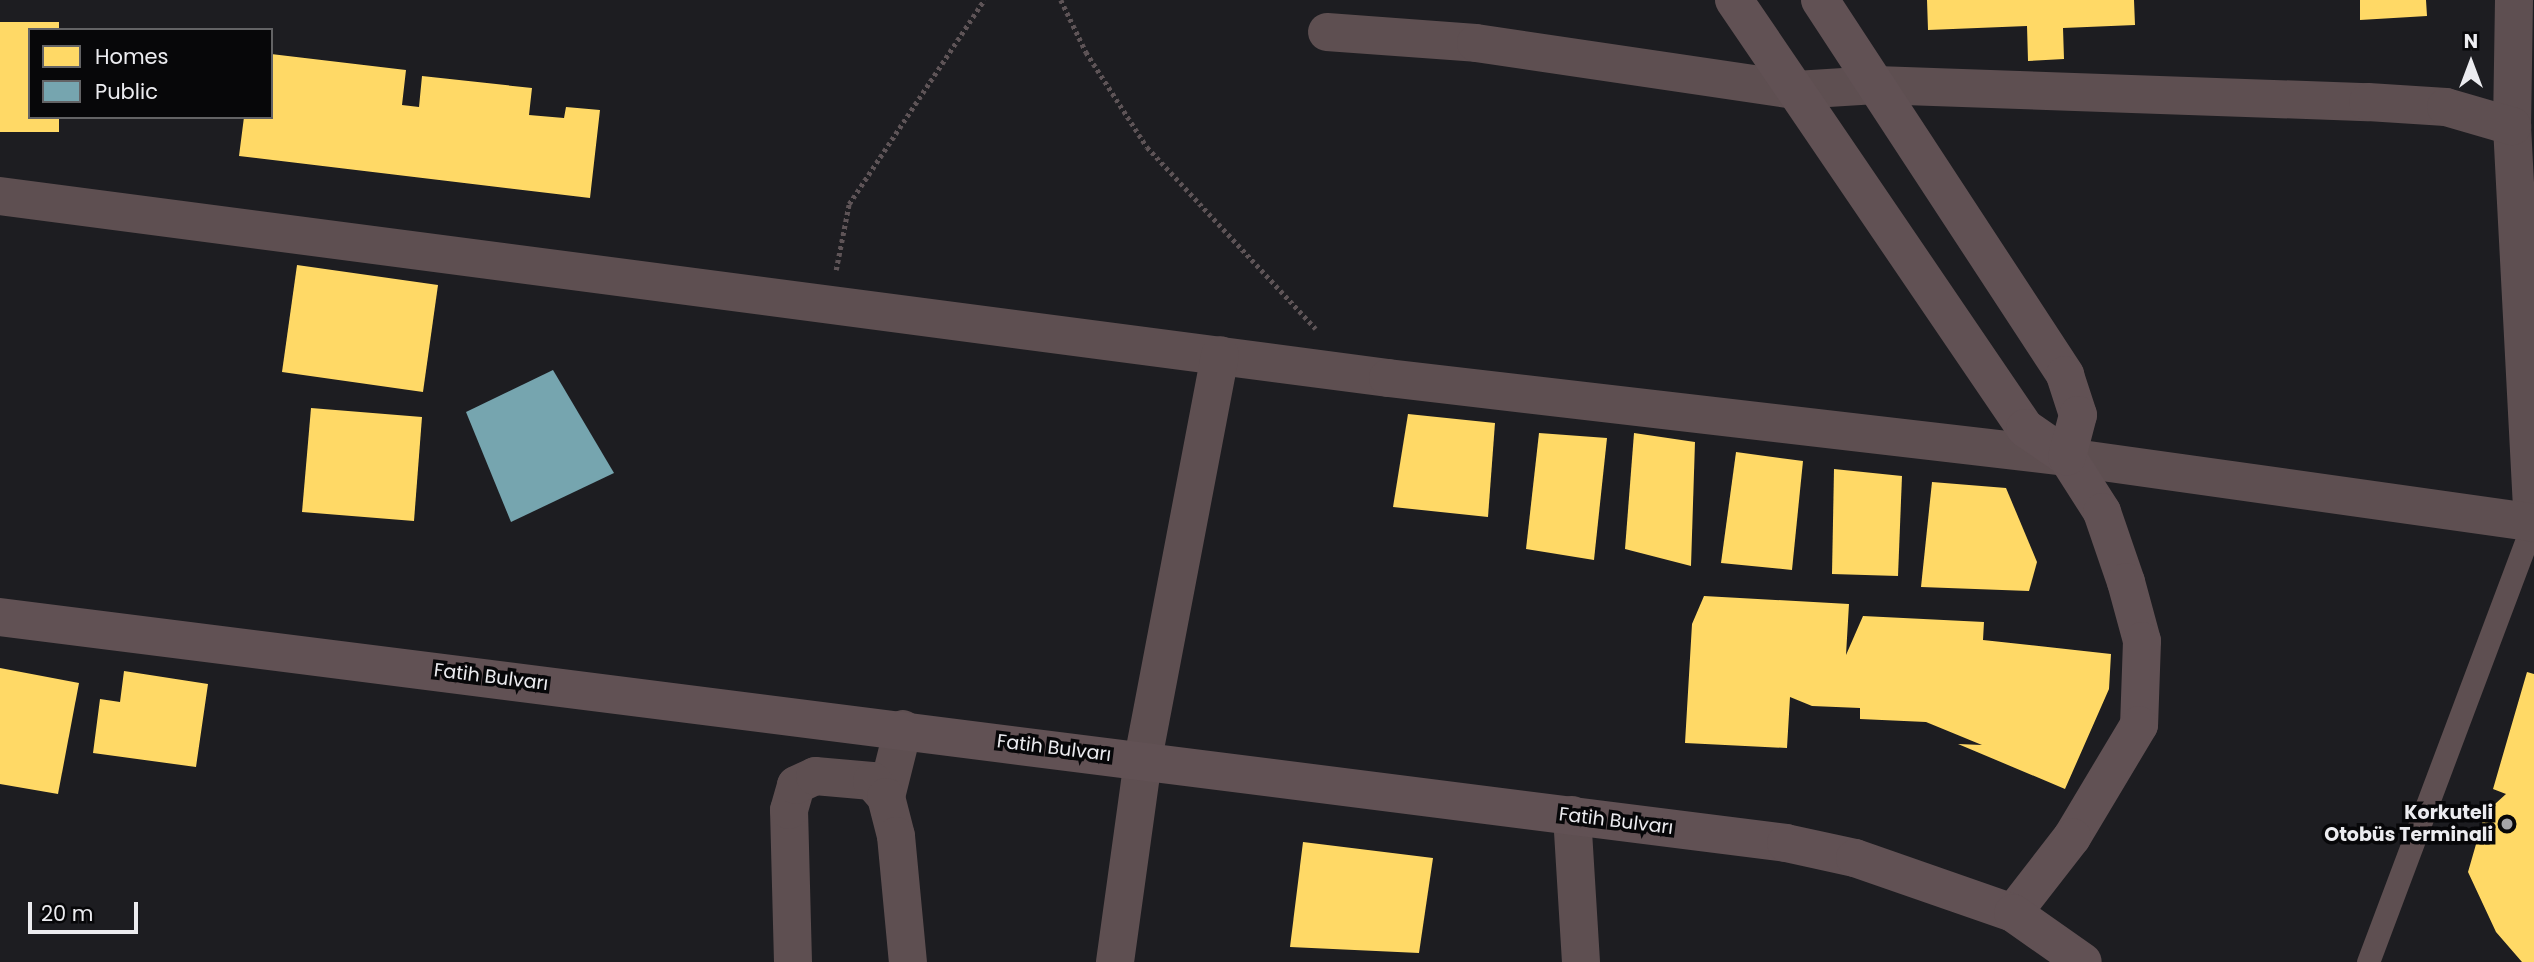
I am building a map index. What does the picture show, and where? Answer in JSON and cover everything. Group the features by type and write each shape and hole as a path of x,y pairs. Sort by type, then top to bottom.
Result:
{"main road":[{"path":"1734,0 2017,418 2067,457 2102,513 2142,641 2140,725 2072,837 2012,913"},
{"path":"1820,0 2065,375 2078,415 2067,457"},
{"name":"Fatih Bulvarı","path":"0,617 1143,759 1572,815 1855,858 2012,913 2083,962"}],"street":[{"path":"0,197 833,302 1220,355 2067,457 2534,523 2512,126 2514,0"},
{"path":"1327,32 1476,43 1796,90 1876,85 2368,102 2446,107 2512,126"},
{"path":"1115,962 1143,759 1220,355"},
{"path":"886,797 903,729"},
{"path":"793,962 789,810 796,785 815,776 872,781 886,797 896,836 908,962"},
{"path":"1572,815 1581,962"}],"lane":[{"path":"2368,962 2534,523"}],"path":[{"path":"833,302 849,204 984,0"},
{"path":"1061,0 1086,52 1147,147 1324,336"}],"building: Homes":[{"path":"1927,0 2134,0 2135,25 2063,28 2064,59 2028,61 2027,26 1928,30"},
{"path":"2360,0 2426,0 2427,16 2360,20"},
{"path":"0,22 59,22 59,28 28,28 28,119 59,119 59,132 0,132"},
{"path":"273,54 406,70 402,105 419,107 422,76 532,88 529,115 564,118 566,107 600,110 590,198 239,156 244,119 273,119"},
{"path":"297,265 438,285 423,392 282,372"},
{"path":"311,408 422,417 414,521 302,512"},
{"path":"1408,414 1495,423 1488,517 1393,507"},
{"path":"1539,433 1607,438 1594,560 1526,549"},
{"path":"1634,433 1695,442 1691,566 1625,549"},
{"path":"1736,452 1803,461 1792,570 1721,563"},
{"path":"1834,469 1902,476 1898,576 1832,574"},
{"path":"1932,482 2006,488 2037,562 2029,591 1921,587"},
{"path":"1704,596 1849,604 1846,655 1863,616 1984,622 1983,640 2111,654 2109,689 2065,789 1958,744 1982,745 1926,722 1860,719 1860,708 1812,706 1790,697 1787,748 1685,743 1692,624"},
{"path":"0,668 79,683 58,794 0,784"},
{"path":"124,671 208,684 196,767 93,753 100,699 120,702"},
{"name":"Korkuteli Otobüs Terminali","path":"2527,672 2534,674 2534,962 2522,962 2496,932 2468,872 2485,813 2506,794 2493,789"},
{"path":"1303,842 1433,858 1419,953 1290,947"}],"building: Public":[{"path":"553,370 614,473 511,522 466,412"}],"place":[{"name":"Korkuteli Otobüs Terminali","path":"2507,824"}]}
